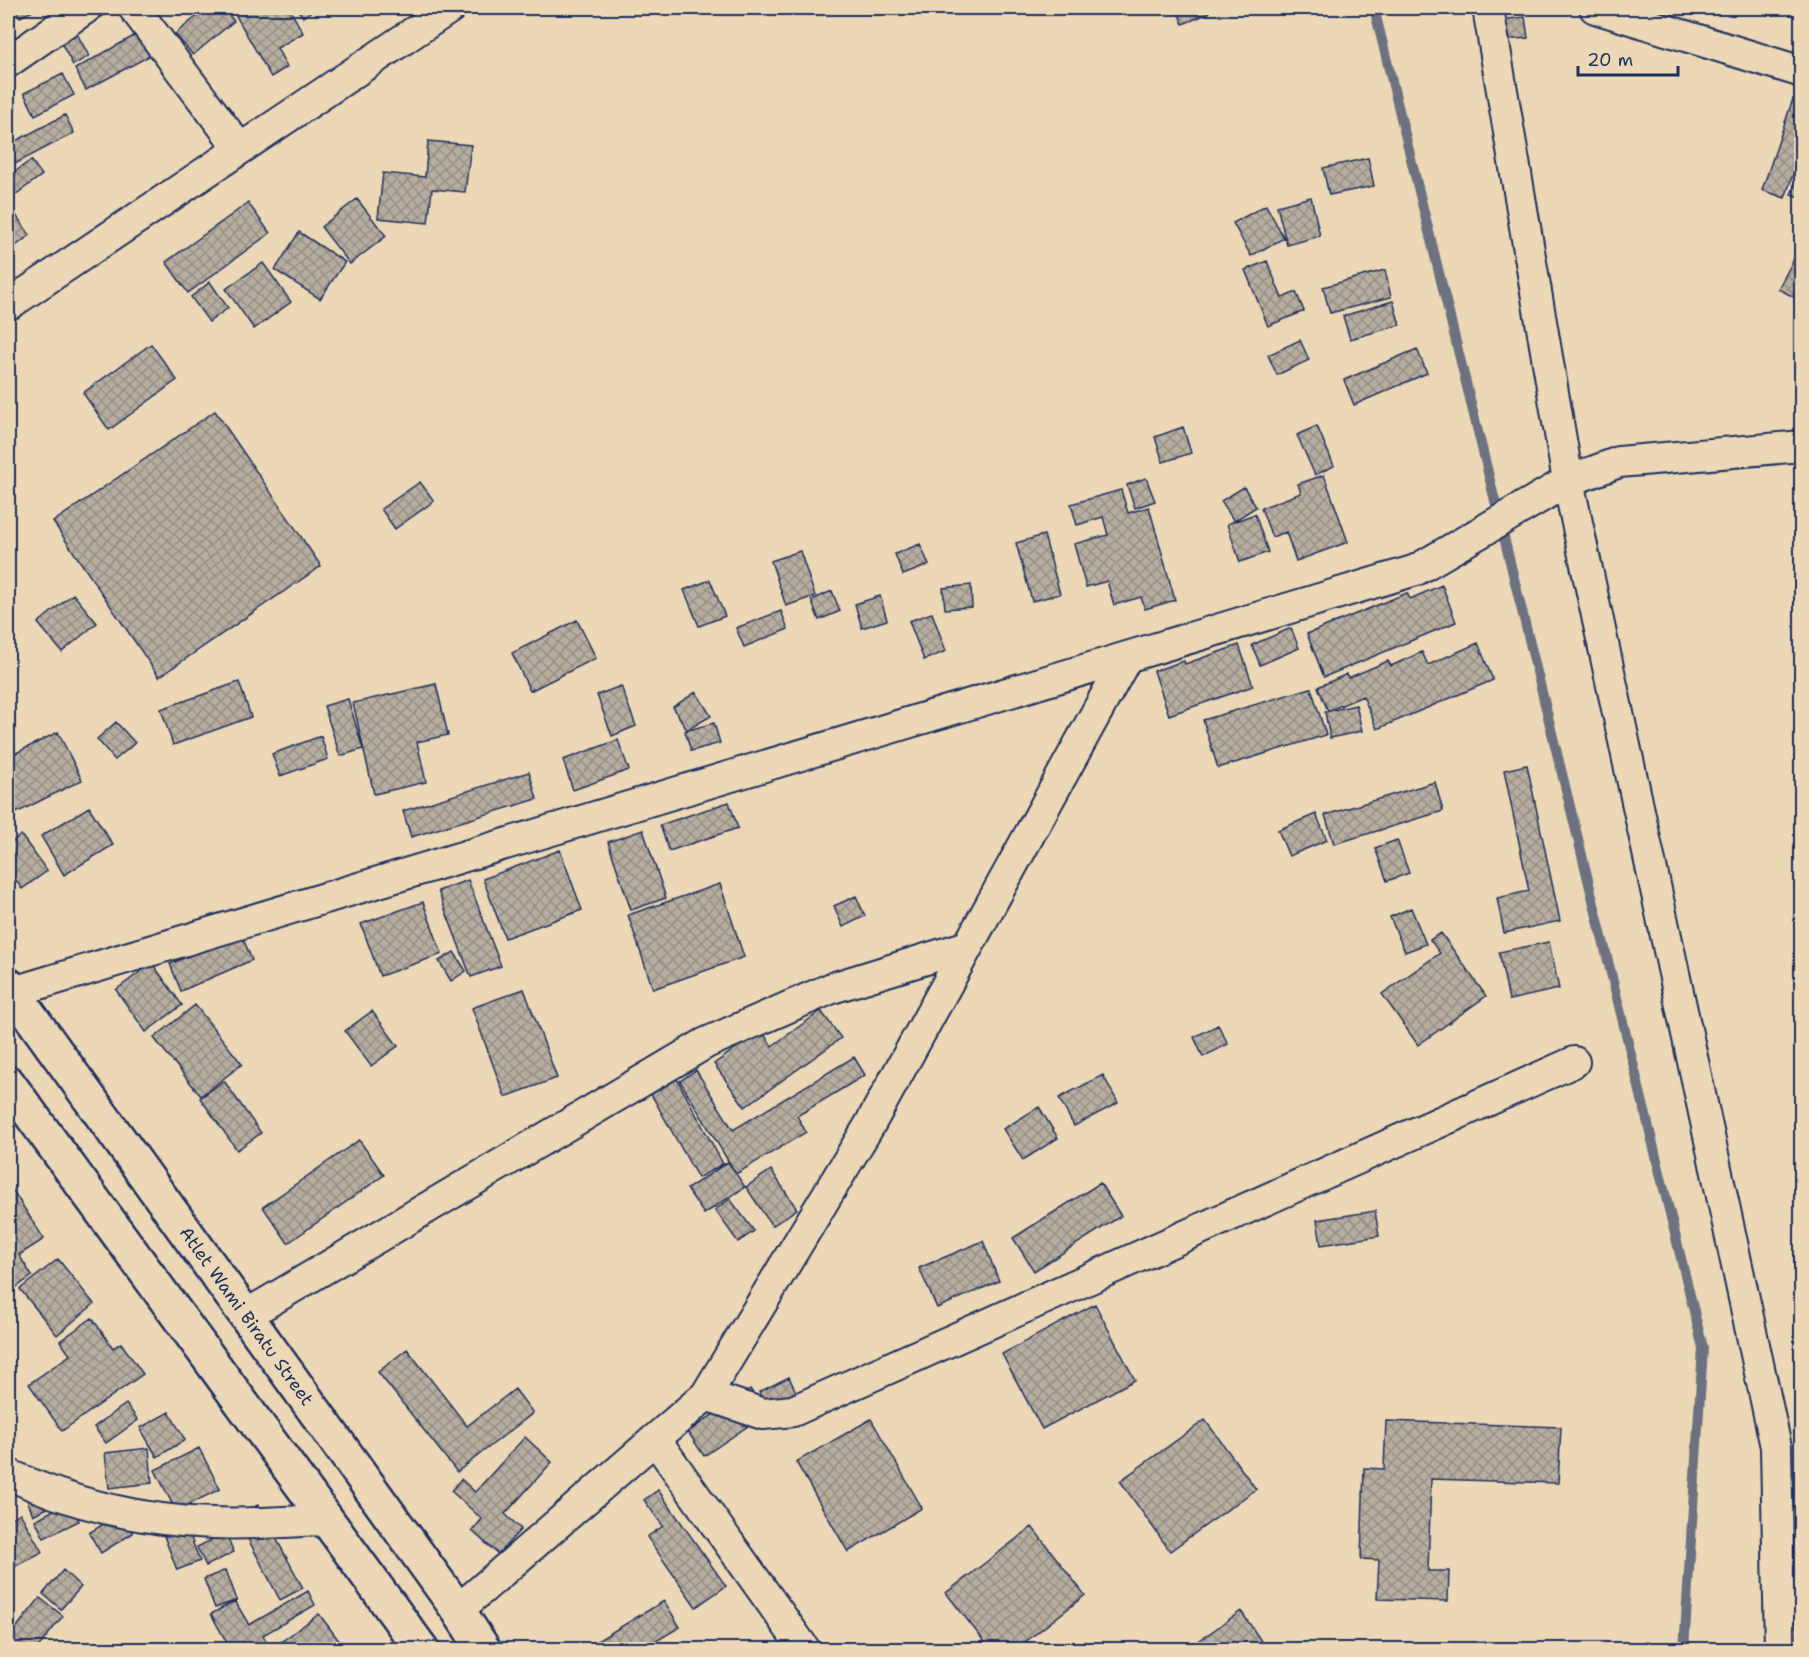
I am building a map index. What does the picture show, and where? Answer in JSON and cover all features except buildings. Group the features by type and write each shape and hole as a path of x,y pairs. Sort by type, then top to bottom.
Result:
{"main road":[{"name":"Atlet Wami Biratu Street","path":"10,989 458,1610 484,1650"},
{"path":"8,1083 328,1520 419,1649"}],"street":[{"path":"8,62 86,8"},
{"path":"134,8 240,149"},
{"path":"8,305 450,8"},
{"path":"1488,8 1568,482 1776,1447 1780,1650"},
{"path":"1595,8 1802,72"},
{"path":"10,989 1416,570 1568,482 1619,462 1802,446"},
{"path":"458,1610 706,1395 868,1126 1127,657"},
{"path":"246,1315 706,1043 832,988 968,946"},
{"path":"706,1395 763,1414 793,1411 1574,1062"},
{"path":"655,1439 805,1650"},
{"path":"8,1474 67,1497 134,1516 213,1523 328,1520"}],"waterway":[{"path":"1374,8 1703,1348 1684,1650"}]}
